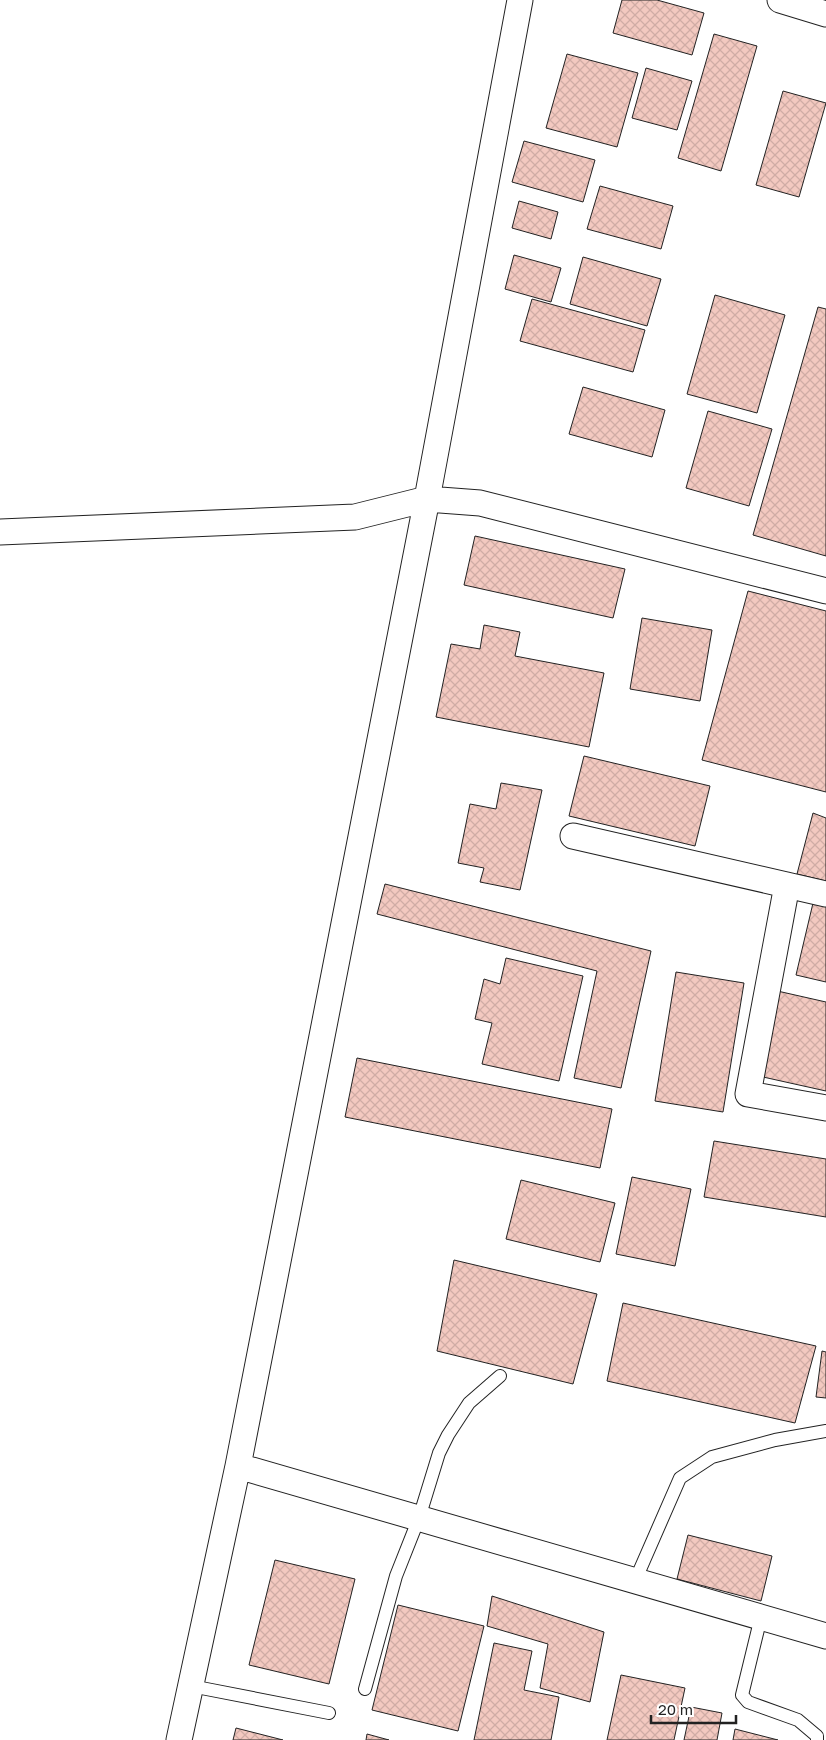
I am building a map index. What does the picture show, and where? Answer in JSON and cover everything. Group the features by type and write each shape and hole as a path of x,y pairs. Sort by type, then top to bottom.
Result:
{"street":[{"path":"179,1740 238,1466 427,499 520,0"},
{"path":"780,0 826,14"},
{"path":"0,532 355,517 427,499 480,503 826,591"},
{"path":"573,836 826,894"},
{"path":"787,885 748,1094 826,1108"},
{"path":"238,1466 826,1636"}],"lane":[{"path":"365,1689 396,1576 419,1518 439,1453 448,1435 469,1403 500,1376"},
{"path":"635,1581 680,1478 712,1457 775,1440 826,1431"},
{"path":"760,1617 742,1695 748,1702 798,1720 817,1736 818,1740"},
{"path":"191,1686 329,1713"}],"building":[{"path":"622,0 657,0 704,13 692,55 613,33"},
{"path":"714,34 757,46 721,171 678,158"},
{"path":"567,54 638,73 617,147 546,128"},
{"path":"646,68 692,81 677,130 632,118"},
{"path":"783,91 826,103 799,197 756,185"},
{"path":"524,141 595,160 583,202 512,182"},
{"path":"600,186 673,206 661,249 587,229"},
{"path":"519,201 558,212 551,239 512,228"},
{"path":"514,255 561,268 551,302 505,289"},
{"path":"583,257 661,279 647,326 570,304"},
{"path":"715,295 785,315 757,413 687,394"},
{"path":"532,299 645,330 633,372 520,341"},
{"path":"818,307 826,309 826,556 753,535"},
{"path":"583,387 665,410 652,457 569,434"},
{"path":"708,411 772,429 749,506 686,488"},
{"path":"475,536 625,569 613,618 464,585"},
{"path":"748,591 826,611 826,792 702,760"},
{"path":"642,618 712,630 700,701 630,689"},
{"path":"484,625 520,632 515,656 604,673 589,747 436,717 451,644 480,649"},
{"path":"584,756 710,786 695,846 569,816"},
{"path":"501,783 542,790 520,890 480,882 484,868 458,863 470,804 496,809"},
{"path":"813,813 826,818 826,881 797,874"},
{"path":"385,884 651,951 621,1088 574,1078 597,971 377,914"},
{"path":"813,903 826,906 826,982 796,975"},
{"path":"506,958 583,976 559,1081 482,1064 492,1023 475,1019 484,979 500,984"},
{"path":"676,972 744,983 723,1112 655,1101"},
{"path":"773,990 826,1002 826,1091 754,1075"},
{"path":"357,1058 612,1109 600,1168 345,1117"},
{"path":"714,1141 826,1159 826,1217 704,1197"},
{"path":"632,1177 691,1189 675,1266 616,1254"},
{"path":"521,1180 615,1203 600,1262 506,1239"},
{"path":"454,1260 597,1294 573,1384 437,1351"},
{"path":"623,1303 816,1346 795,1423 607,1381"},
{"path":"822,1351 826,1352 826,1398 816,1397"},
{"path":"688,1535 772,1556 761,1601 677,1579"},
{"path":"275,1560 355,1579 329,1684 249,1665"},
{"path":"492,1596 604,1632 590,1702 540,1688 548,1644 487,1626"},
{"path":"398,1605 484,1626 458,1731 372,1710"},
{"path":"494,1643 532,1651 524,1690 559,1697 551,1740 474,1740"},
{"path":"621,1675 685,1688 674,1740 607,1740"},
{"path":"691,1707 722,1713 717,1740 684,1740"},
{"path":"236,1728 283,1740 233,1740"},
{"path":"735,1729 778,1740 733,1740"},
{"path":"367,1734 389,1740 366,1740"}]}
